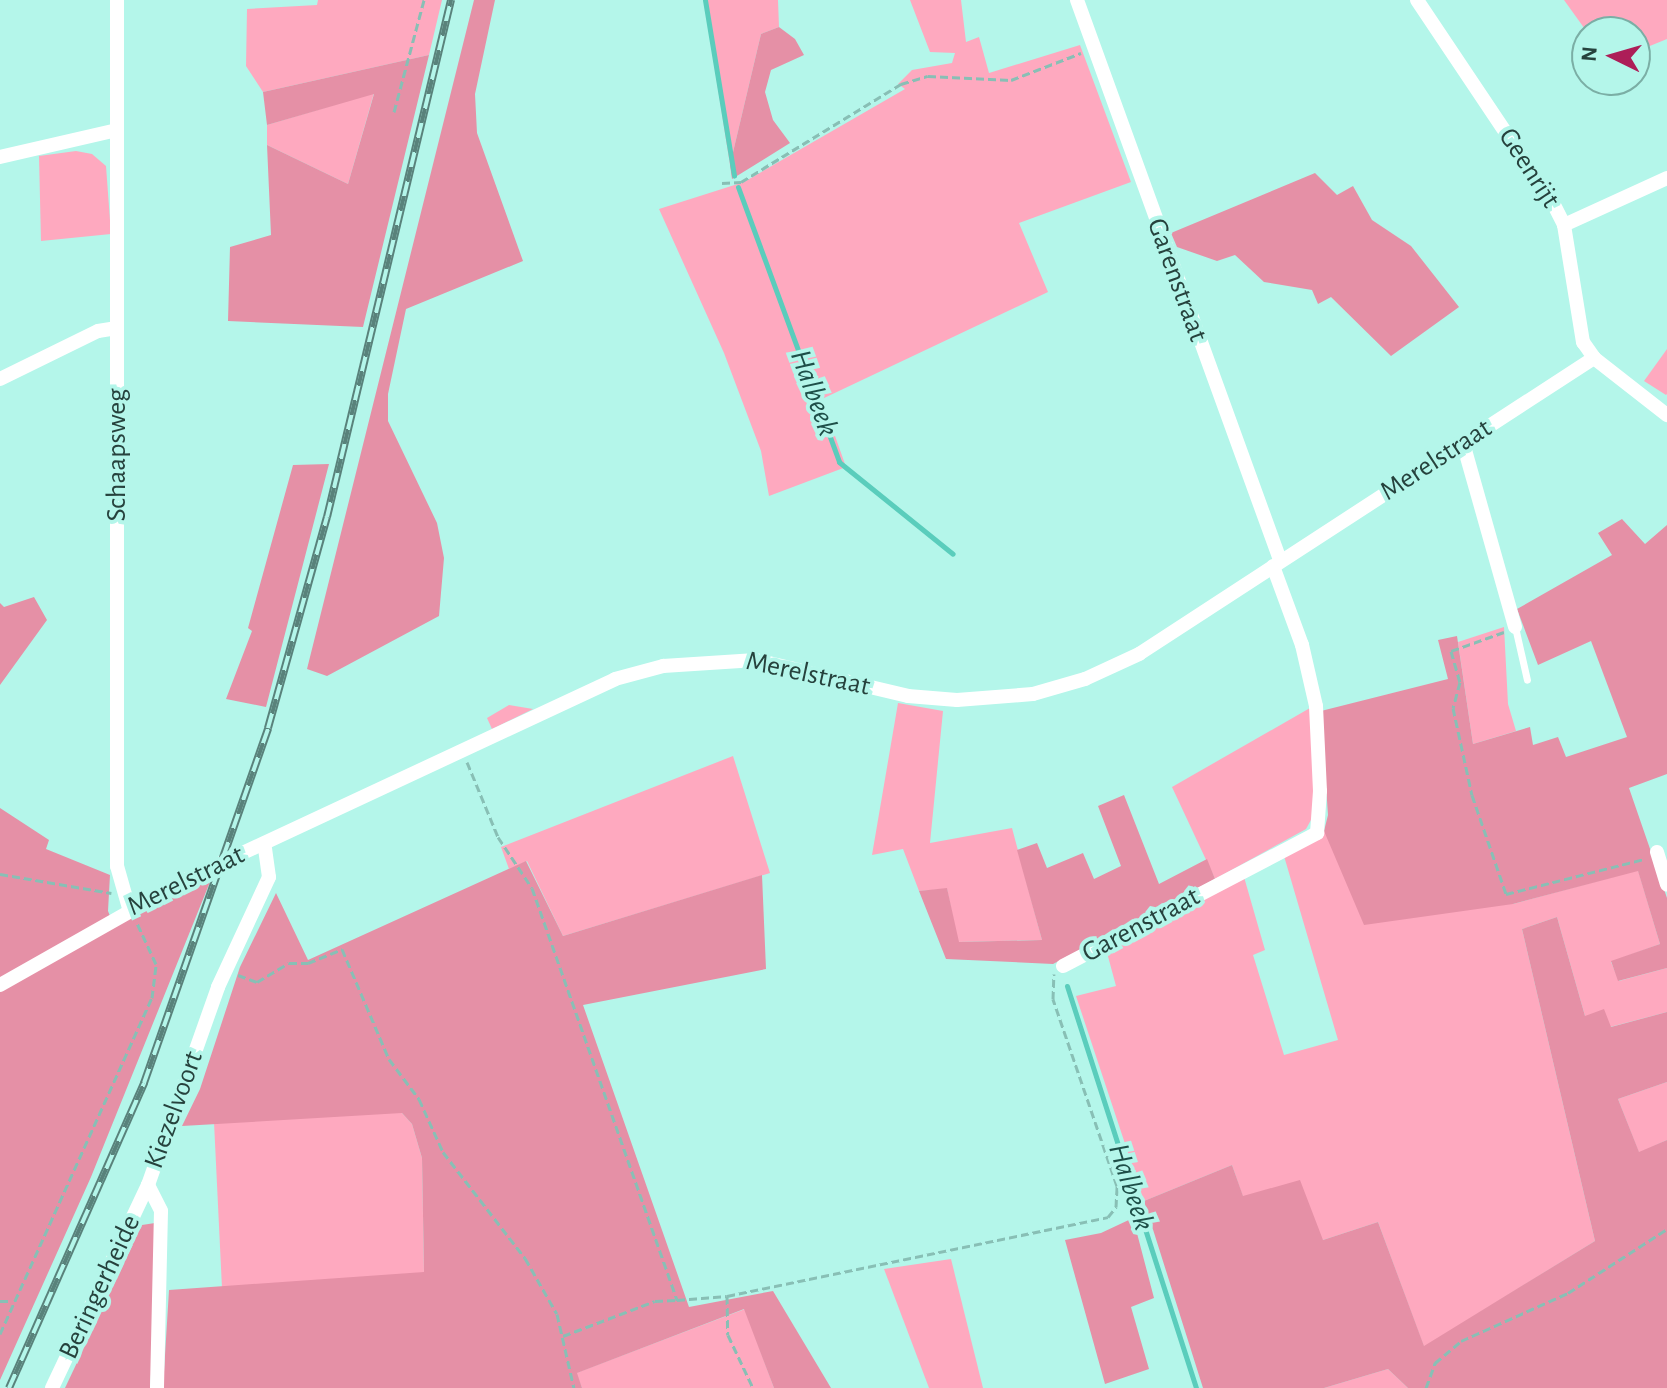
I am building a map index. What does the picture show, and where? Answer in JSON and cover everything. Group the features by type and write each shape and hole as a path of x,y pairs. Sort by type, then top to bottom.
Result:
{"street":[{"name":"Schaapsweg","path":"117,0 117,866 126,901"},
{"name":"Garenstraat","path":"1063,966 1317,833 1316,706 1302,645 1277,563 1077,0"},
{"name":"Geenrijt","path":"1417,0 1564,225 1576,321 1594,358 1667,415"},
{"path":"0,157 117,130"},
{"path":"1564,225 1667,178"},
{"path":"0,379 98,331 117,328"},
{"name":"Merelstraat","path":"0,985 126,901 264,843 615,679 695,660 789,664 929,699 1033,694 1085,679 1139,654 1594,358"},
{"path":"1463,443 1515,627"},
{"name":"Kiezelvoort","path":"157,1388 162,1224 157,1195 148,1185 226,970 269,877 264,843"},
{"path":"1658,854 1667,884"},
{"name":"Beringerheide","path":"52,1388 148,1185"}],"lane":[{"path":"1515,627 1527,680"}],"path":[{"path":"394,112 424,0"},
{"path":"722,183 741,182 901,84 928,76 1011,80 1092,48"},
{"path":"1515,627 1451,651 1460,682 1453,708 1472,795 1506,894 1658,854"},
{"path":"463,752 498,837 532,888 677,1300"},
{"path":"0,874 126,901 156,964 152,998 34,1267 14,1301 0,1334"},
{"path":"226,970 257,982 289,963 308,963 342,949 389,1059 419,1099 443,1152 525,1258 557,1314 574,1388"},
{"path":"563,1336 655,1301 727,1296 1108,1217 1116,1207 1117,1186 1053,999 1051,983 1063,966"},
{"path":"1426,1388 1435,1363 1461,1341 1568,1293 1667,1229"},
{"path":"727,1296 728,1335 753,1388"},
{"path":"0,1301 14,1301"}],"shaded area":[{"path":"318,0 442,0 429,55 263,92 246,66 247,9 317,5"},
{"path":"474,0 495,0 475,94 477,133 523,261 406,309 388,394 388,421 437,523 444,558 439,616 327,676 307,669"},
{"path":"704,0 778,0 779,27 761,34 730,165"},
{"path":"910,0 961,0 966,42 979,37 989,73 1080,45 1131,182 1019,223 1048,292 822,399 846,467 769,496 761,451 724,353 659,209 744,182 905,89 898,84 912,70 952,63 955,53 930,52"},
{"path":"1564,0 1667,0 1667,39 1651,46 1651,16 1576,16"},
{"path":"779,27 795,39 804,55 771,70 765,92 773,120 790,143 732,179 730,165 761,34"},
{"path":"429,55 363,327 228,321 230,247 271,235 267,145 348,184 374,94 267,125 263,92"},
{"path":"374,93 348,184 267,145 267,125"},
{"path":"76,151 92,154 106,166 111,234 41,241 39,156"},
{"path":"1315,173 1337,195 1353,186 1372,220 1411,246 1459,307 1391,356 1331,297 1318,304 1312,290 1264,282 1235,255 1217,261 1177,247 1171,233"},
{"path":"1667,349 1667,394 1666,395 1644,381"},
{"path":"329,464 266,707 226,699 252,631 248,628 293,465"},
{"path":"1622,519 1645,544 1667,525 1667,774 1629,788 1667,898 1667,968 1618,981 1611,961 1660,944 1638,871 1513,904 1364,925 1324,831 1328,815 1321,711 1448,679 1438,640 1457,636 1473,744 1530,727 1533,745 1558,737 1566,757 1627,737 1591,641 1538,665 1517,609 1612,555 1598,533"},
{"path":"34,597 47,620 0,685 0,603 4,607"},
{"path":"1504,627 1508,704 1516,731 1473,744 1458,642"},
{"path":"898,703 943,711 930,843 1012,828 1042,940 958,942 947,889 919,891 903,849 872,855"},
{"path":"509,705 533,709 492,729 487,718"},
{"path":"1310,708 1316,811 1306,829 1215,879 1172,787"},
{"path":"733,756 770,873 563,936 527,861 509,869 501,847"},
{"path":"1124,795 1159,884 1207,859 1215,879 1053,964 946,959 919,891 947,888 959,942 1042,940 1017,850 1037,843 1047,868 1083,853 1094,879 1121,866 1098,806"},
{"path":"0,808 49,840 46,849 110,875 108,911 114,926 212,877 91,1177 0,1380"},
{"path":"1324,831 1513,904 1638,870 1660,944 1611,962 1619,981 1667,968 1667,1012 1610,1027 1585,1016 1557,917 1522,929 1595,1241 1424,1347 1378,1222 1323,1240 1243,1197 1232,1165 1144,1201 1076,996 1116,986 1106,949 1244,877 1265,950 1253,955 1284,1055 1338,1040 1284,856"},
{"path":"526,861 563,936 762,875 766,969 583,1005 689,1307 773,1291 831,1388 774,1388 744,1309 577,1373 582,1388 163,1388 169,1290 424,1272 422,1158 412,1124 402,1113 182,1126 200,1089 240,967 276,893 308,960"},
{"path":"1557,917 1585,1016 1604,1009 1611,1027 1667,1012 1667,1082 1618,1099 1639,1152 1667,1140 1667,1388 1408,1388 1388,1369 1324,1388 1203,1388 1144,1201 1232,1165 1243,1196 1300,1180 1323,1240 1378,1222 1424,1346 1595,1241 1522,929"},
{"path":"1667,1082 1667,1140 1639,1153 1618,1099"},
{"path":"380,1110 402,1113 412,1124 422,1158 424,1273 222,1288 214,1122"},
{"path":"1133,1218 1154,1298 1131,1307 1149,1369 1105,1384 1065,1240 1101,1233"},
{"path":"155,1223 157,1288 150,1388 65,1388 142,1225"},
{"path":"951,1259 983,1388 929,1388 884,1269"},
{"path":"745,1309 774,1388 582,1388 576,1373"},
{"path":"1388,1369 1408,1388 1324,1388"}],"waterway":[{"name":"Halbeek","path":"705,0 734,176"},
{"name":"Halbeek","path":"738,187 839,462 953,554"},
{"name":"Halbeek","path":"1067,986 1196,1388"}],"railway":[{"path":"9,1388 144,1083 268,728 327,517 451,0"}]}
